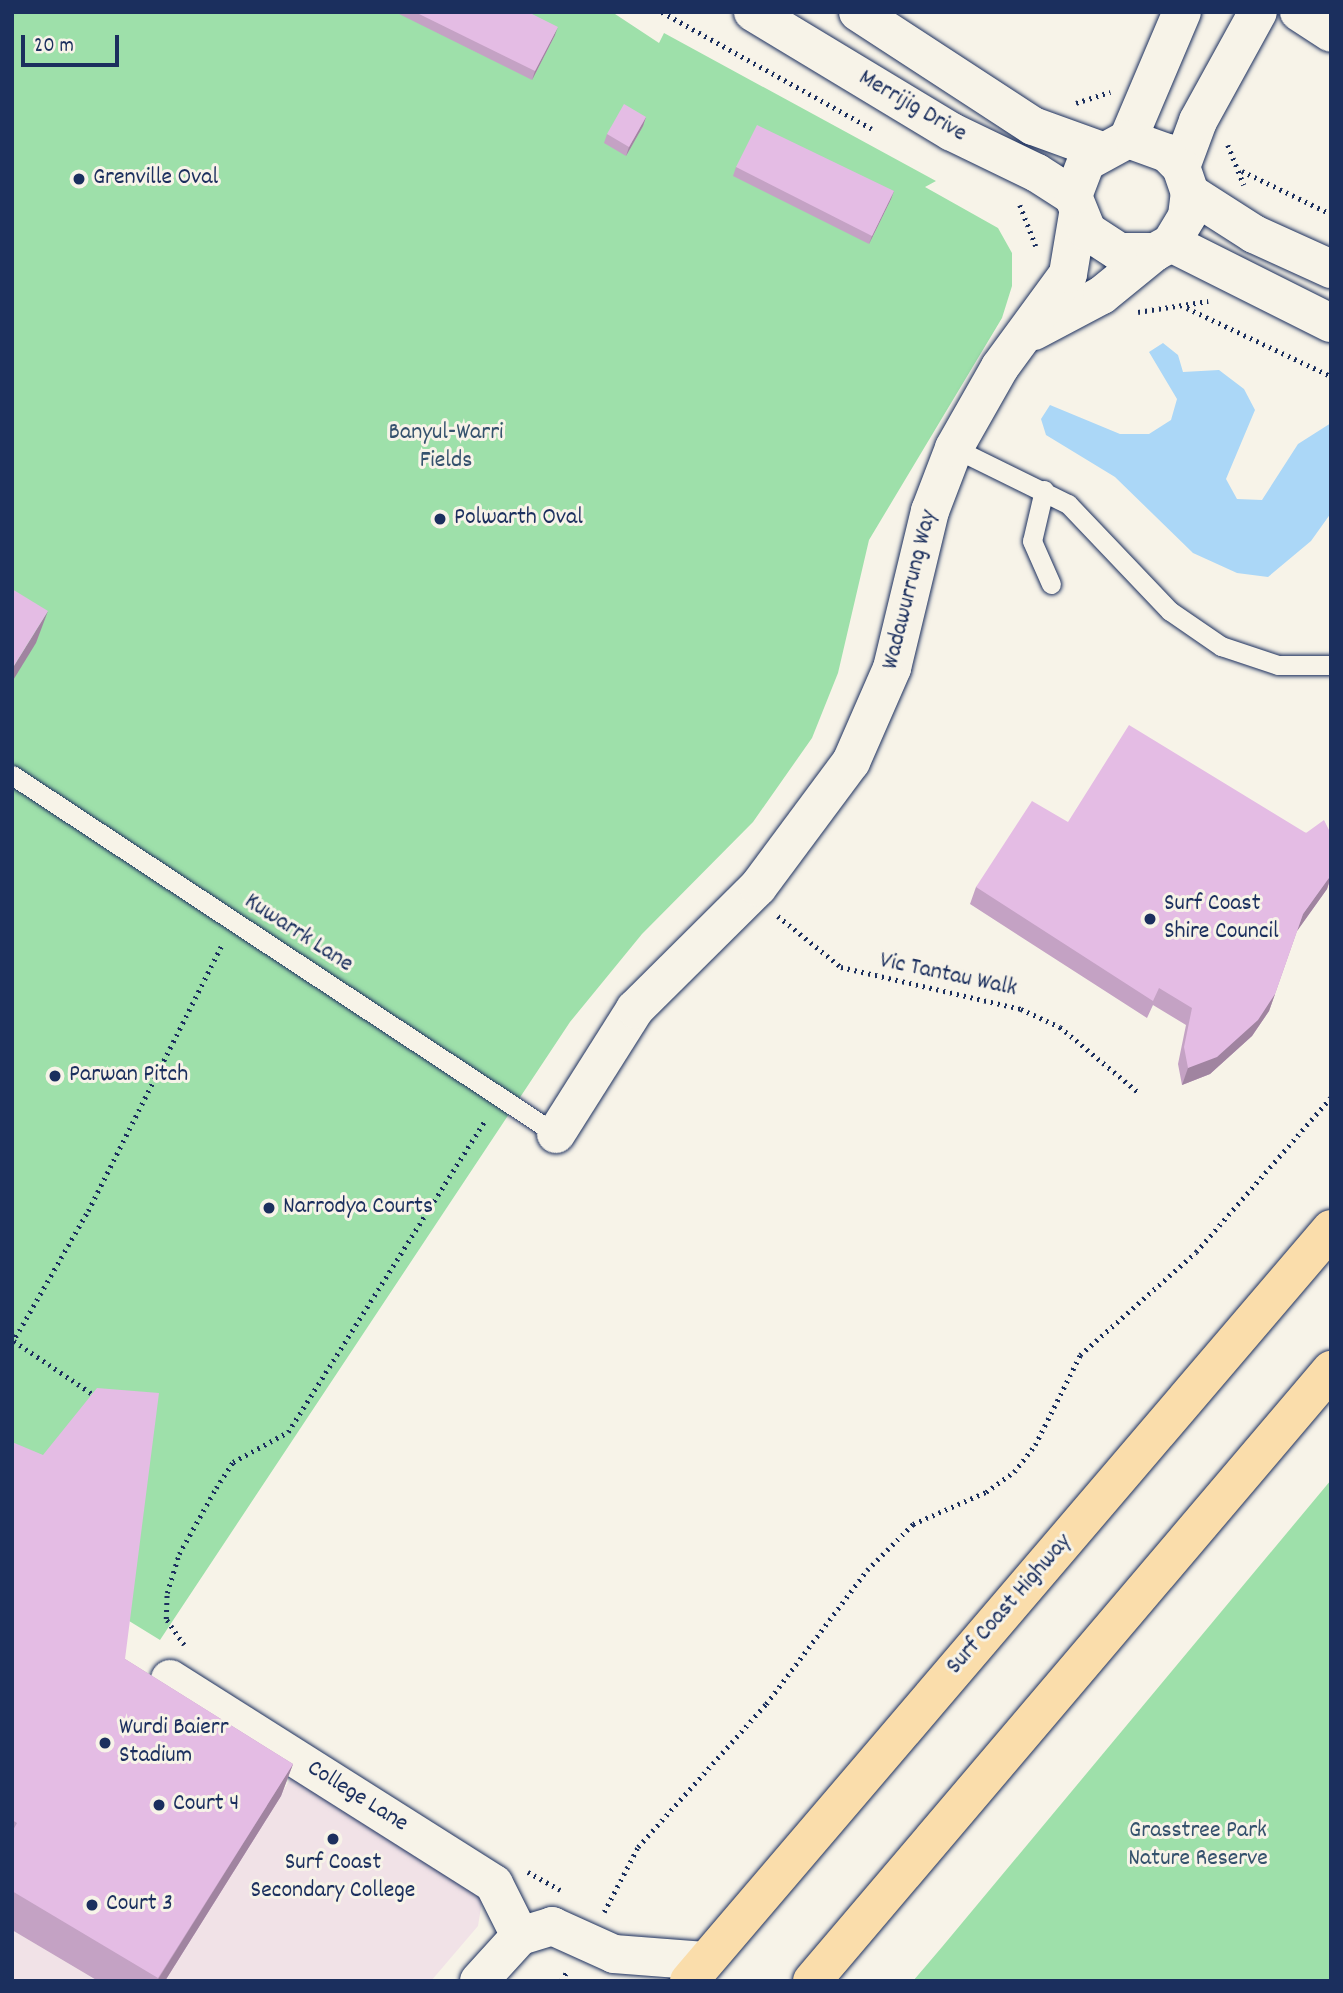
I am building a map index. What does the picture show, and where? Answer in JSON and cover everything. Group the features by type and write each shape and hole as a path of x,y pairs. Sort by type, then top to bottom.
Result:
{"main road":[{"name":"Surf Coast Highway","path":"697,1971 1331,1229"},
{"path":"812,1981 1331,1370"}],"street":[{"name":"Merrijig Drive","path":"753,12 1076,205 1101,244 1119,252 1163,247 1331,323"},
{"name":"Merrijig Drive","path":"858,12 1033,127 1114,145 1167,153 1186,180 1254,234 1331,269"},
{"path":"1076,205 1086,162 1114,145 1182,12"},
{"path":"1163,247 1187,216 1186,180 1203,111 1258,12"},
{"path":"1299,12 1331,33"},
{"name":"Wadawurrung Way","path":"556,1134 635,1009 758,887 816,816 874,717 909,616 933,502 954,448 1000,367 1026,336 1068,274 1076,205"},
{"name":"Wadawurrung Way","path":"1026,336 1102,295 1163,247"},
{"name":"College Lane","path":"180,1665 494,1884 520,1936"},
{"path":"480,1981 520,1936 552,1926 599,1939 637,1959 697,1971"}],"lane":[{"path":"954,448 1044,490 1090,524 1194,630 1249,658 1306,669 1331,666"},
{"path":"1044,490 1032,541 1051,583"},
{"name":"Kuwarrk Lane","path":"12,775 556,1134"}],"path":[{"path":"662,12 879,132"},
{"path":"1241,170 1331,215"},
{"path":"1008,199 1020,205"},
{"path":"1186,307 1331,376"},
{"name":"Vic Tantau Walk","path":"758,887 804,943 841,967 1021,1009 1060,1027 1138,1092"},
{"path":"112,1405 13,1342 89,1212 225,937 237,945"},
{"path":"561,1981 599,1939 638,1847 766,1704 867,1570 913,1524 986,1492 1014,1472 1035,1445 1080,1354 1196,1252 1331,1097"},
{"path":"180,1665 166,1619 179,1554 233,1462 288,1432 490,1112"},
{"path":"522,1869 569,1895"}],"shaded area":[{"name":"Surf Coast Secondary College","path":"296,1770 485,1883 478,1926 431,1981 165,1981"},
{"path":"12,1930 98,1981 12,1981"}],"green space":[{"name":"Banyul-Warri Fields","path":"12,12 612,12 659,43 664,33 936,181 925,187 998,228 1012,253 1012,286 1002,318 869,540 838,673 812,738 753,822 642,934 570,1022 160,1640 12,1549"},
{"name":"Grasstree Park Nature Reserve","path":"1331,1480 1331,1981 913,1981 942,1947"}],"water":[{"path":"1163,343 1178,355 1183,372 1219,370 1244,389 1255,410 1226,479 1237,499 1262,500 1298,444 1331,423 1331,513 1311,541 1268,577 1237,573 1193,553 1115,477 1046,435 1041,419 1050,405 1120,434 1149,434 1171,420 1177,399 1149,352"}],"building":[{"path":"415,12 528,12 558,27 535,71"},
{"path":"624,104 646,117 629,147 607,134"},
{"path":"757,125 894,191 872,236 736,167"},
{"path":"12,589 48,611 12,669"},
{"name":"Surf Coast Shire Council","path":"1129,725 1306,833 1324,820 1331,834 1331,875 1303,914 1275,994 1258,1020 1217,1057 1188,1068 1184,1047 1192,1008 1159,988 1153,1001 976,887 1032,801 1068,822"},
{"name":"Wurdi Baierr Stadium","path":"97,1388 159,1393 125,1659 293,1764 158,1978 12,1891 12,1832 17,1823 12,1820 12,1442 43,1455"}],"place":[{"name":"Grenville Oval","path":"79,179"},
{"name":"Polwarth Oval","path":"440,519"},
{"name":"Surf Coast Shire Council","path":"1150,919"},
{"name":"Parwan Pitch","path":"55,1076"},
{"name":"Narrodya Courts","path":"269,1208"},
{"name":"Wurdi Baierr Stadium","path":"105,1743"},
{"name":"Court 4","path":"159,1805"},
{"name":"Surf Coast Secondary College","path":"333,1839"},
{"name":"Court 3","path":"92,1905"}]}
